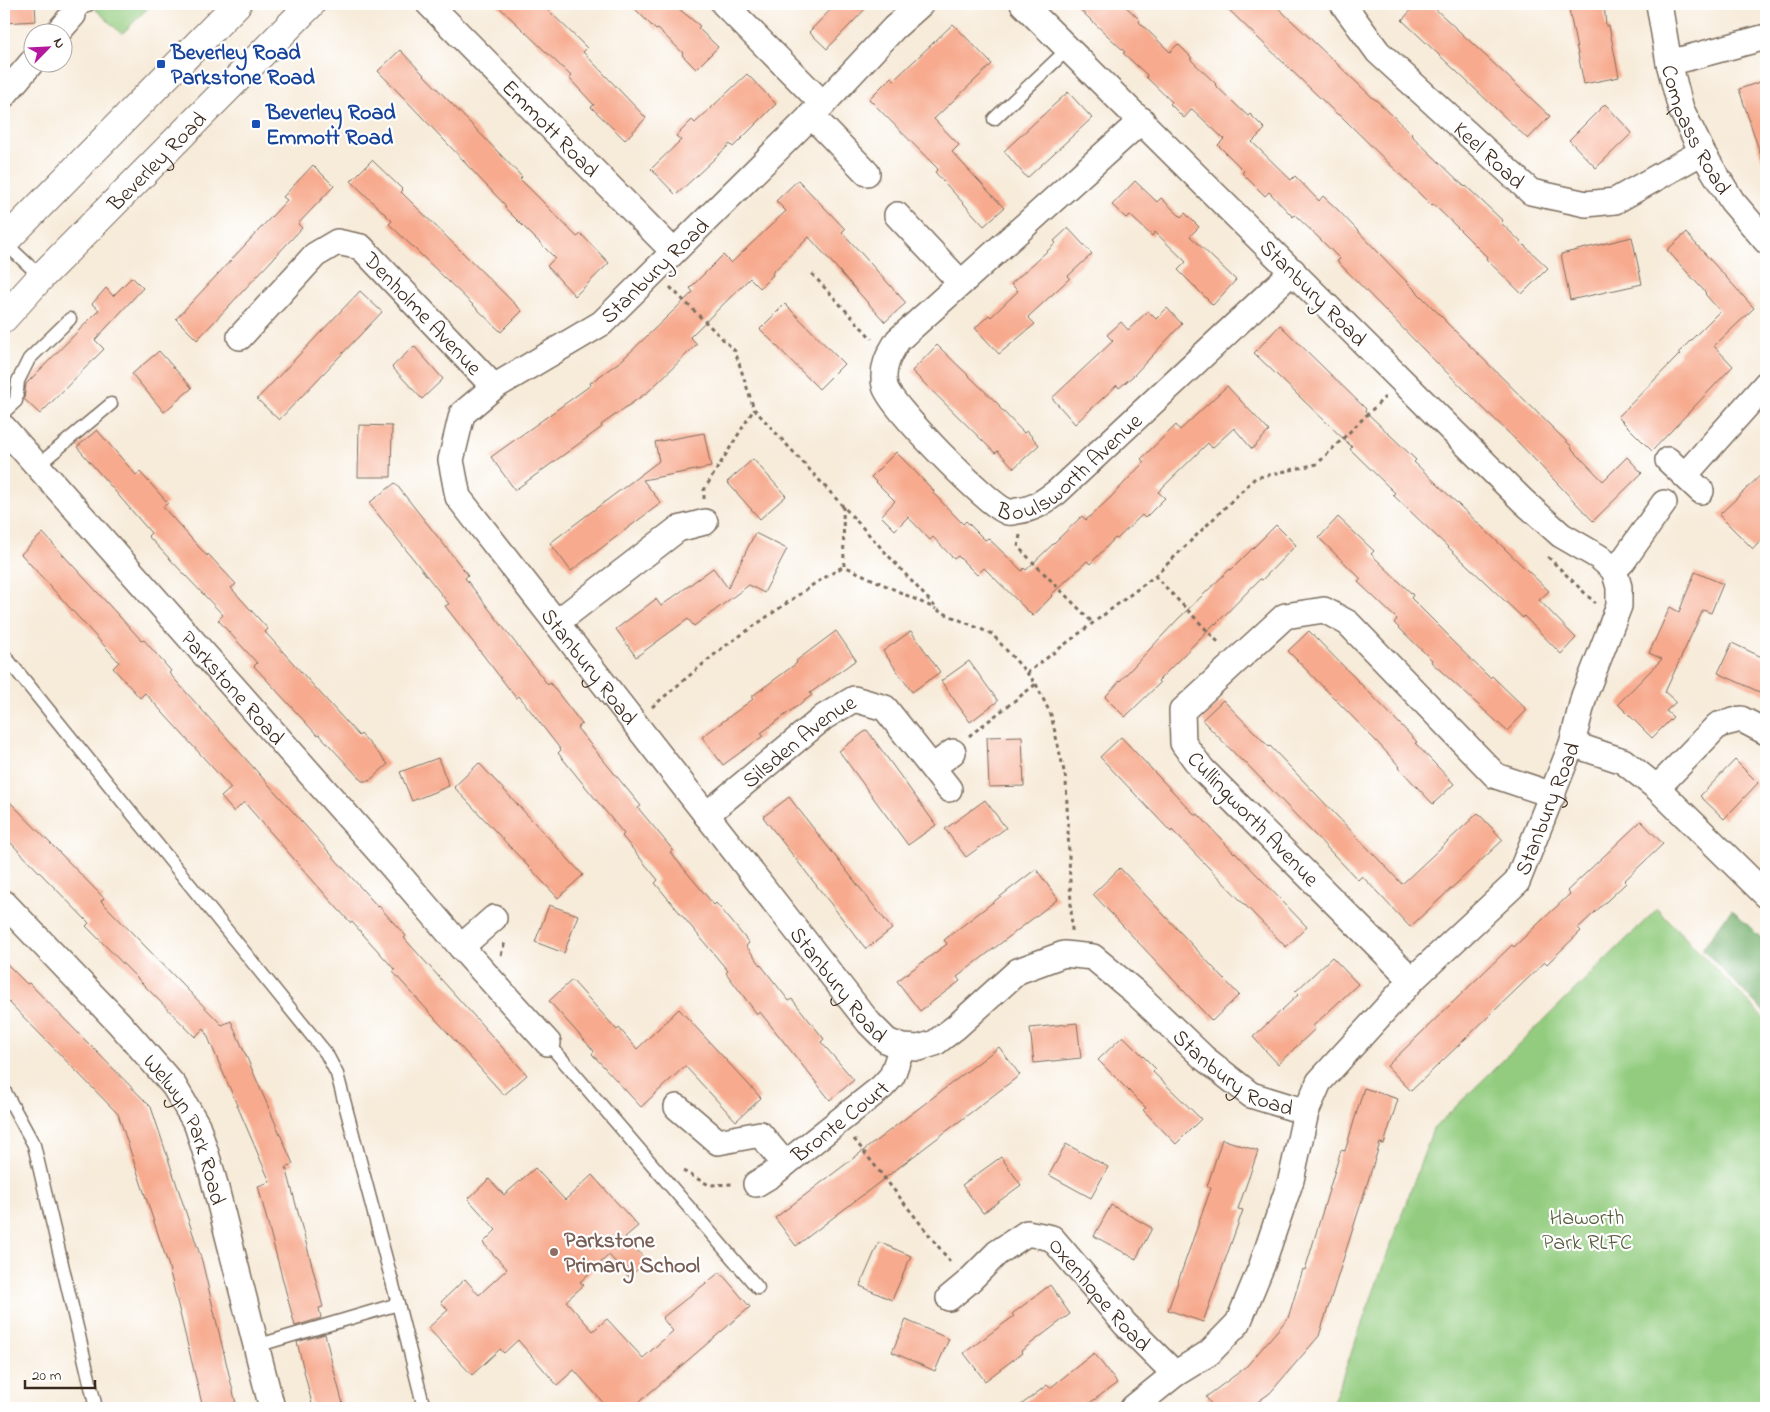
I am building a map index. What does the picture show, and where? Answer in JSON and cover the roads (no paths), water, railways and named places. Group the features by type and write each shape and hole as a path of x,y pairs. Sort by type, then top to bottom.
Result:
{"main road":[{"path":"4,242 237,4"},
{"name":"Beverley Road","path":"4,318 41,277 310,4"}],"street":[{"name":"Emmott Road","path":"429,4 673,251"},
{"path":"724,4 817,109 867,173"},
{"name":"Stanbury Road","path":"921,4 894,28 817,109 602,323 494,387 462,414 451,460 458,497 869,1023 888,1041 902,1047 919,1048 935,1042 956,1027 1018,971 1064,954 1093,957 1136,993 1204,1058 1251,1095 1306,1112 1319,1082 1412,980 1517,882 1572,744 1584,696 1618,606 1619,587 1614,570 1599,556 1561,535 1524,501 1024,4"},
{"name":"Keel Road","path":"1343,4 1378,52 1531,192 1586,204 1615,201 1702,152"},
{"name":"Compass Road","path":"1659,4 1669,63 1681,109 1702,152 1732,201 1766,242"},
{"path":"1669,63 1766,37"},
{"path":"4,94 23,72"},
{"name":"Boulsworth Avenue","path":"1142,120 898,340 888,356 884,371 885,388 907,418 991,502 1007,512 1030,510 1057,492 1293,271"},
{"path":"898,215 961,283"},
{"name":"Denholme Avenue","path":"240,337 315,254 337,242 361,248 494,387"},
{"path":"1685,475 1766,384"},
{"name":"Parkstone Road","path":"4,428 461,947 548,1043"},
{"path":"1614,570 1623,561 1664,503"},
{"path":"556,623 678,529 705,522"},
{"name":"Cullingworth Avenue","path":"1412,980 1202,769 1183,743 1182,711 1285,616 1324,610 1348,623 1496,776 1553,795"},
{"name":"Silsden Avenue","path":"706,814 824,717 854,699 885,708 949,789"},
{"path":"1657,788 1718,725 1741,719 1766,732"},
{"path":"1572,744 1623,761 1657,788 1766,895"},
{"path":"933,768 953,752"},
{"name":"Welwyn Park Road","path":"4,904 132,1037 174,1086 197,1125 212,1173 272,1408"},
{"path":"461,947 494,918"},
{"name":"Bronte Court","path":"756,1184 771,1175 882,1087 892,1076 902,1047"},
{"name":"Bronte Court","path":"677,1107 718,1142 760,1134 785,1164"},
{"path":"1133,1408 1175,1374 1208,1353 1238,1323 1262,1265 1292,1180 1306,1112"},
{"name":"Oxenhope Road","path":"958,1290 996,1253 1027,1233 1052,1238 1125,1324 1175,1374"}],"lane":[{"path":"994,119 1069,48"},
{"path":"4,242 41,277"},
{"path":"4,412 16,401 18,381 29,358 70,319"},
{"path":"38,466 111,404"},
{"path":"4,655 326,1053 337,1074 424,1408"},
{"path":"548,1043 758,1288"},
{"path":"4,1090 34,1145 96,1408"},
{"path":"256,1346 398,1304"}],"place":[{"name":"Beverley Road Parkstone Road","path":"161,64"},
{"name":"Beverley Road Emmott Road","path":"256,124"},
{"name":"Parkstone Primary School","path":"554,1252"}],"park label":[{"name":"Haworth Park RLFC","path":"1587,1228"}]}
